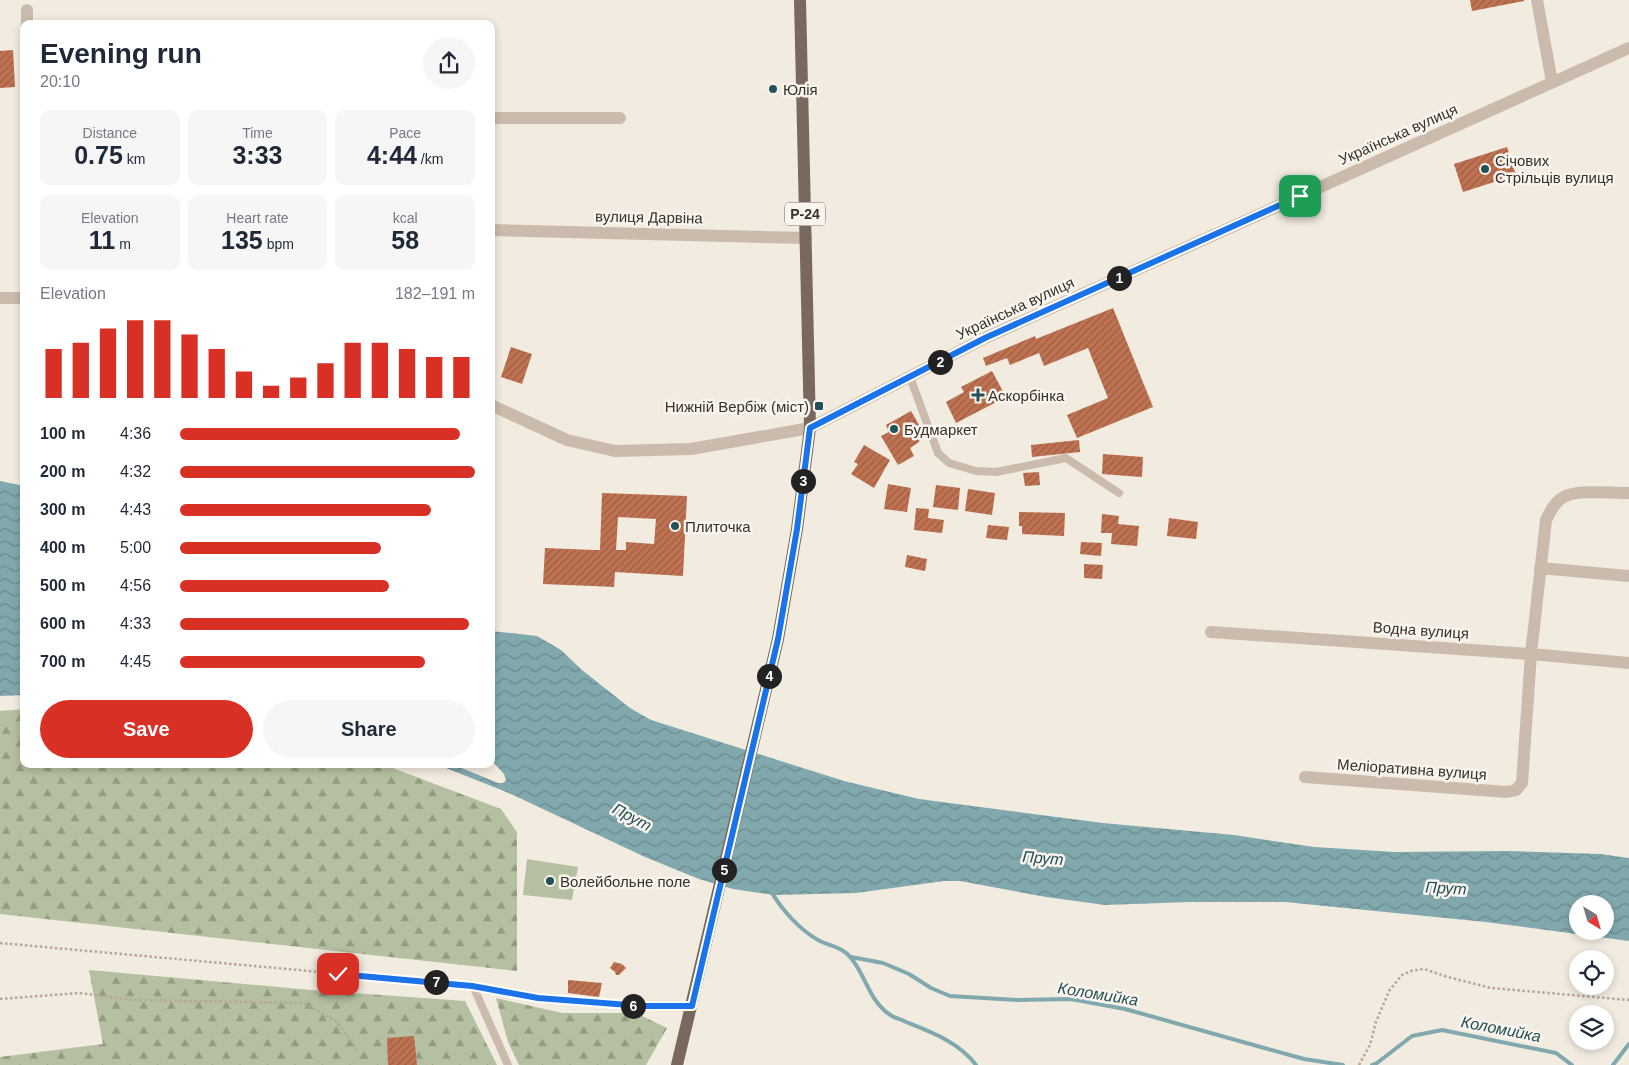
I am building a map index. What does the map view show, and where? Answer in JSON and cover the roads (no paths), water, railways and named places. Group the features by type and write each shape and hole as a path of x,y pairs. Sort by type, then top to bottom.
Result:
{"main road":[{"name":"Р-24","path":"677,1065 778,639 797,529 810,428 800,0"}],"street":[{"path":"1537,0 1552,82"},
{"path":"26,10 27,20"},
{"name":"Українська вулиця","path":"495,406 567,440 615,451 691,449 810,428 985,338 1629,48"},
{"path":"495,118 620,118"},
{"name":"вулиця Дарвіна","path":"495,230 806,238"},
{"path":"0,298 20,298"},
{"path":"1531,654 1546,520 1552,508 1562,497 1575,494 1629,493"},
{"path":"1540,568 1629,576"},
{"name":"Водна вулиця","path":"1211,632 1531,654 1629,663"},
{"name":"Меліоративна вулиця","path":"1305,777 1507,792 1516,790 1522,783 1531,654"}],"lane":[{"path":"910,377 938,453 949,463 976,470 996,472 1066,458 1119,494"},
{"path":"472,986 508,1065"}],"water":[{"path":"0,481 20,485 20,695 0,696"},
{"name":"Прут","path":"495,631 537,636 561,650 582,670 630,708 651,720 844,781 919,799 1103,823 1234,835 1314,847 1395,852 1507,851 1600,854 1629,858 1629,941 1614,939 1614,895 1569,895 1569,933 1486,922 1285,902 1190,902 1105,905 1046,897 960,881 944,881 856,893 774,895 733,889 699,879 645,857 511,794 446,768 462,768 498,783 503,783 506,780 504,774 495,764"}],"waterway":[{"path":"771,891 786,912 804,931 848,954 872,995 882,1008 893,1017 935,1034 953,1044 976,1065"},
{"name":"Коломийка","path":"851,957 883,963 909,974 931,988 950,996 1017,1000 1071,999 1125,1009 1304,1059 1343,1065"},
{"name":"Коломийка","path":"1372,1065 1412,1036 1442,1030 1556,1053 1572,1065"},
{"name":"Коломийка","path":"1613,1065 1629,1044"}],"place":[{"name":"Юлія","path":"773,89"},
{"name":"Січових Стрільців вулиця","path":"1485,169"},
{"name":"Аскорбінка","path":"978,395"},
{"name":"Нижній Вербіж (міст)","path":"819,406"},
{"name":"Будмаркет","path":"894,429"},
{"name":"Плиточка","path":"675,526"},
{"name":"Волейбольне поле","path":"550,881"}]}
